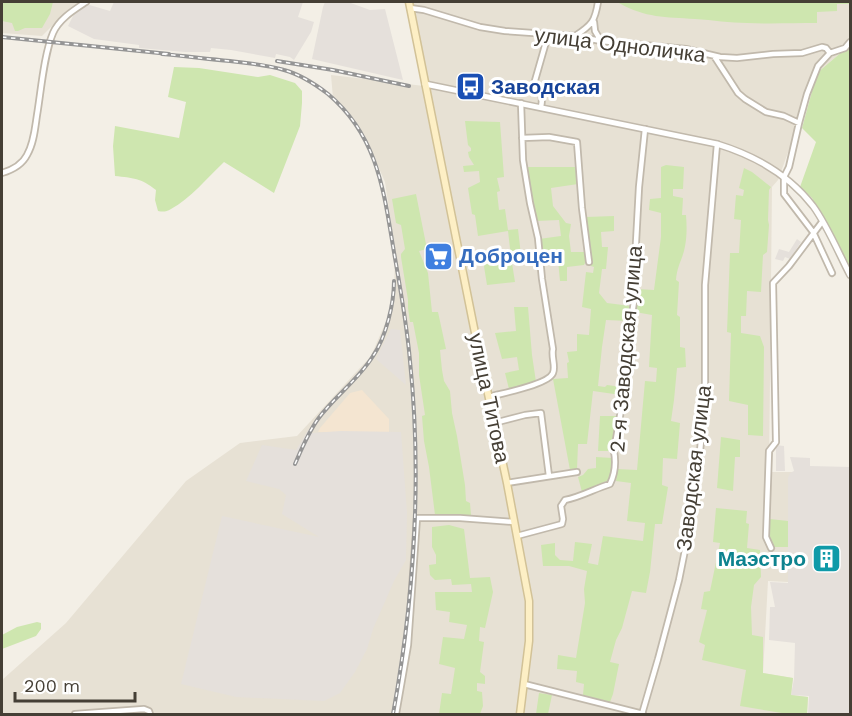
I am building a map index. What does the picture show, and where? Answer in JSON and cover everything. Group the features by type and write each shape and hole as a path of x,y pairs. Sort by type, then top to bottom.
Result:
{"main road":[{"name":"улица Титова","path":"410,5 529,601 529,641 520,714"}],"street":[{"path":"2,173 13,169 27,155 36,129 53,32 62,19 86,2"},
{"path":"422,2 423,10"},
{"path":"598,2 594,21 595,31 601,41"},
{"name":"улица Одноличка","path":"410,5 480,27 686,49 714,57 737,58 802,52 822,47 830,53"},
{"path":"575,36 594,21"},
{"path":"541,107 543,98 539,88 534,84 548,35"},
{"path":"832,273 813,232 784,194 784,177 789,167 807,94 818,66 830,53 845,48 850,42"},
{"path":"714,57 731,84 745,99 766,112 784,116 799,123"},
{"path":"425,84 717,144 748,155 784,177 811,204 850,275"},
{"path":"489,397 547,380 555,371 538,238 523,160 521,104"},
{"name":"2-я Заводская улица","path":"516,536 562,524 564,519 561,506 565,500 579,497 610,484 613,478 614,451 628,369 639,187 645,129"},
{"path":"522,138 549,137 577,142 589,262"},
{"name":"Заводская улица","path":"642,714 679,580 702,439 705,398 705,285 717,144"},
{"path":"771,548 766,537 770,451 776,441 773,283 789,266 822,222"},
{"path":"494,423 541,413 549,476"},
{"path":"507,483 577,472"},
{"path":"396,714 408,645 417,518 514,522"},
{"path":"524,684 642,714"},
{"path":"75,714 144,709 150,714"}],"shaded area":[{"path":"2,2 80,2 66,12 42,36 2,33"},
{"path":"114,2 303,2 298,17 314,22 311,32 294,60 276,54 275,58 211,48 210,52 185,52 139,48 139,45 94,39 68,26 73,16 86,4 110,11"},
{"path":"325,2 348,2 370,10 385,9 403,80 312,59"},
{"path":"410,2 850,2 850,45 817,73 778,180 772,187 769,472 792,472 788,582 768,581 763,673 793,678 791,695 808,697 807,714 2,714 2,680 66,623 186,481 240,443 297,436 371,356 394,303 395,250 385,182 364,134 333,98 331,75 424,86"},
{"path":"797,239 801,242 790,259 785,257 783,261 775,259 779,249 789,252"},
{"path":"391,329 400,330 406,385 376,359"},
{"path":"362,390 389,419 389,432 318,432 350,393"},
{"path":"308,430 312,433 401,432 407,512 406,560 394,581 373,629 367,649 355,672 340,693 324,701 236,697 181,684 222,516 319,537 282,514 286,495 279,489 246,481 262,445 296,450"},
{"path":"776,445 784,446 785,471 776,471"},
{"path":"790,457 810,458 810,466 850,467 850,714 808,714 809,696 791,695 795,643 769,640 770,607 775,607 770,582 788,583 788,478 794,471"}],"green space":[{"path":"2,2 53,2 50,14 42,28 25,28 15,31 12,23 2,21"},
{"path":"619,2 850,2 850,4 837,4 837,11 817,12 817,23 734,23 656,16 638,12"},
{"path":"850,45 850,270 812,198 800,187 816,142 802,128 817,73"},
{"path":"174,67 199,68 258,77 270,75 295,83 302,91 300,126 274,193 224,162 185,200 161,212 158,211 155,200 156,190 137,179 115,176 113,146 115,126 179,138 186,102 168,97"},
{"path":"465,121 500,122 504,177 497,178 500,191 497,192 499,210 505,209 508,230 518,229 521,255 511,257 508,231 478,236 468,188 480,182 479,171 464,172 463,166 474,165 469,157 468,152 471,148 468,145"},
{"path":"666,165 684,167 683,189 673,189 673,196 683,198 682,215 686,215 687,224 685,246 676,280 679,282 677,315 680,317 680,347 685,348 686,367 677,368 671,421 680,423 677,459 663,458 662,485 668,487 662,524 655,524 646,593 632,591 622,628 616,640 610,662 619,664 610,702 583,695 584,684 576,682 577,671 557,669 558,655 576,658 585,603 584,589 587,571 569,566 543,566 541,545 555,543 555,555 560,560 573,561 575,542 592,544 588,563 598,565 603,536 643,541 645,523 627,521 631,483 616,481 617,469 637,470 645,381 656,382 657,368 649,367 652,315 635,312 637,289 654,290 661,237 661,213 649,210 650,199 661,198 661,167"},
{"path":"527,167 577,167 578,184 551,188 553,206 566,223 571,224 569,236 571,252 585,252 587,259 584,265 567,267 567,281 560,281 557,250 541,252 539,239 561,236 559,220 536,221"},
{"path":"744,168 771,187 769,190 767,252 763,255 761,292 747,291 746,316 741,316 741,333 760,336 764,347 763,436 748,435 748,405 729,401 731,333 727,332 730,253 739,253 741,220 734,219 736,195 743,196 744,190 739,188"},
{"path":"416,194 427,249 419,251 428,273 432,312 438,312 446,349 440,350 442,370 444,381 450,391 466,501 470,503 471,515 435,515 424,441 422,416 425,415 419,375 419,353 413,322 410,322 401,257 405,249 401,225 396,223 392,199"},
{"path":"614,216 614,231 601,232 602,247 608,247 606,269 602,269 599,293 607,303 631,306 629,321 606,320 598,386 622,387 621,395 593,391 587,444 578,444 577,469 570,470 553,379 568,378 567,352 577,351 577,334 589,335 591,309 582,307 586,272 593,273 594,267 591,266 586,217"},
{"path":"511,257 515,282 487,285 483,260"},
{"path":"514,307 528,307 536,382 509,389 505,373 519,370 517,357 502,359 495,333 516,331"},
{"path":"600,416 618,416 612,447 609,451 598,451"},
{"path":"721,437 740,440 740,457 735,457 733,491 717,488"},
{"path":"596,457 612,458 609,480 582,492 578,477 588,469 596,468"},
{"path":"716,508 747,511 746,523 749,524 747,548 760,550 761,577 754,585 751,607 752,635 763,637 763,673 793,678 791,695 808,697 807,714 788,714 740,706 746,670 702,660 705,645 699,642 707,610 701,609 704,592 710,591 720,543 713,542"},
{"path":"770,519 788,521 788,547 774,547 769,536"},
{"path":"449,525 464,529 470,578 490,577 493,592 485,628 480,627 479,641 484,642 480,672 485,676 485,684 477,683 477,691 482,692 483,706 480,714 439,714 442,693 451,694 455,668 439,664 443,637 464,639 467,625 449,622 450,612 436,610 435,592 472,592 471,584 452,585 451,579 435,580 430,575 429,565 436,564 436,555 432,547 432,527"},
{"path":"41,623 41,629 36,636 2,649 2,635 17,627"},
{"path":"539,693 552,695 548,714 536,714"}],"railway":[{"path":"2,37 169,54"},
{"path":"162,54 264,65 301,77 328,94 345,111 359,129 377,169 383,190 406,322 414,405 415,494 411,583 393,714"},
{"path":"277,61 409,86"},
{"path":"295,464 318,419 361,372 378,348 393,300 394,281"}],"place":[{"name":"Заводская","path":"470,87"},
{"name":"Доброцен","path":"438,256"},
{"name":"Маэстро","path":"827,559"}]}
